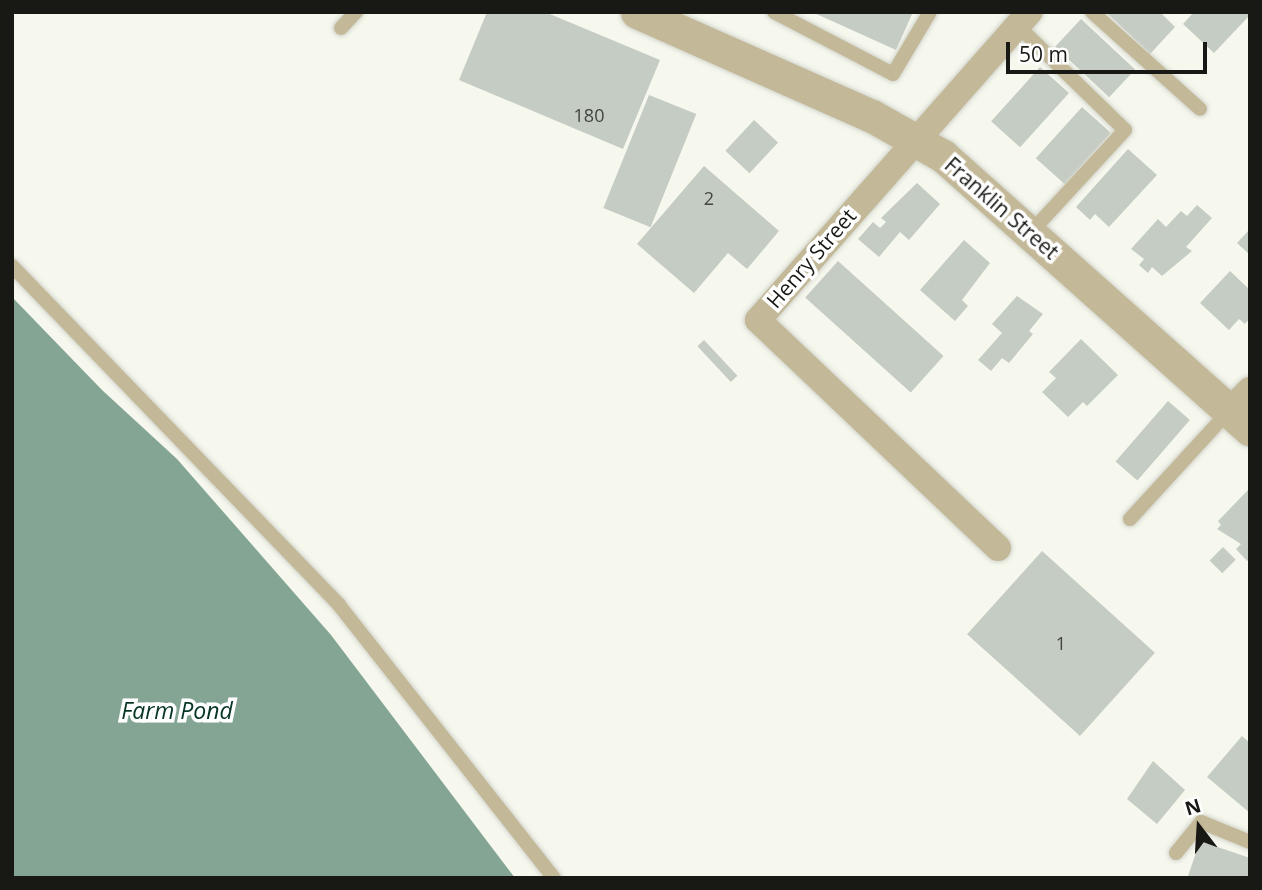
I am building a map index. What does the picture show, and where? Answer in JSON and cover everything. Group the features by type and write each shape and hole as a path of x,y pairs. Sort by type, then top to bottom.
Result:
{"street":[{"name":"Franklin Street","path":"637,12 915,139 972,178 1031,232 1243,410"},
{"name":"Henry Street","path":"998,548 758,320 915,139 1024,19"}],"lane":[{"path":"341,28 356,12"},
{"path":"774,13 893,74 930,12"},
{"path":"1092,12 1200,109"},
{"path":"1024,19 1125,130 1031,232"},
{"path":"12,266 339,605 555,878"},
{"path":"1130,519 1243,410"},
{"path":"1176,853 1201,822 1250,842"}],"water":[{"name":"Farm Pond","path":"12,297 102,390 177,459 331,635 515,878 12,878"}],"building":[{"path":"487,12 545,12 660,60 623,149 459,80"},
{"path":"812,12 913,12 896,50"},
{"path":"1106,12 1160,12 1175,27 1150,54"},
{"path":"1194,12 1250,12 1250,15 1214,53 1183,24"},
{"path":"1081,19 1135,69 1109,97 1055,47"},
{"path":"1040,67 1069,93 1020,147 991,121"},
{"path":"649,95 696,114 651,227 603,208"},
{"path":"1082,107 1111,133 1065,184 1036,158"},
{"path":"754,120 778,143 749,173 725,151"},
{"path":"1128,149 1157,175 1109,227 1095,214 1090,220 1076,207"},
{"path":"704,166 779,231 747,269 728,253 694,293 637,244"},
{"path":"917,183 940,204 909,240 900,232 879,257 858,239 873,222 880,228 886,222 881,218"},
{"path":"1197,205 1212,218 1186,247 1192,251 1162,276 1152,267 1148,273 1139,265 1144,259 1131,249 1158,219 1166,227 1181,211 1187,216"},
{"path":"1250,229 1250,255 1237,243"},
{"path":"964,240 990,263 962,300 968,306 955,321 920,290"},
{"path":"838,261 944,356 911,392 805,297"},
{"path":"1230,271 1250,290 1250,318 1245,324 1239,319 1229,330 1200,303"},
{"path":"1017,296 1043,314 1029,331 1033,334 1009,363 1002,358 991,371 978,360 1002,333 992,324"},
{"path":"1081,339 1118,375 1087,406 1083,402 1068,417 1042,392 1056,378 1049,372"},
{"path":"704,340 737,376 731,382 697,346"},
{"path":"1168,401 1190,420 1137,480 1116,461"},
{"path":"1248,490 1250,558 1247,561 1236,549 1241,544 1217,529 1221,525 1218,521"},
{"path":"1223,547 1236,560 1222,573 1210,560"},
{"path":"1042,551 1155,653 1080,736 967,634"},
{"path":"1242,736 1250,743 1250,813 1207,777"},
{"path":"1153,761 1185,790 1157,824 1127,799"},
{"path":"1200,841 1250,858 1250,878 1188,876"}]}
